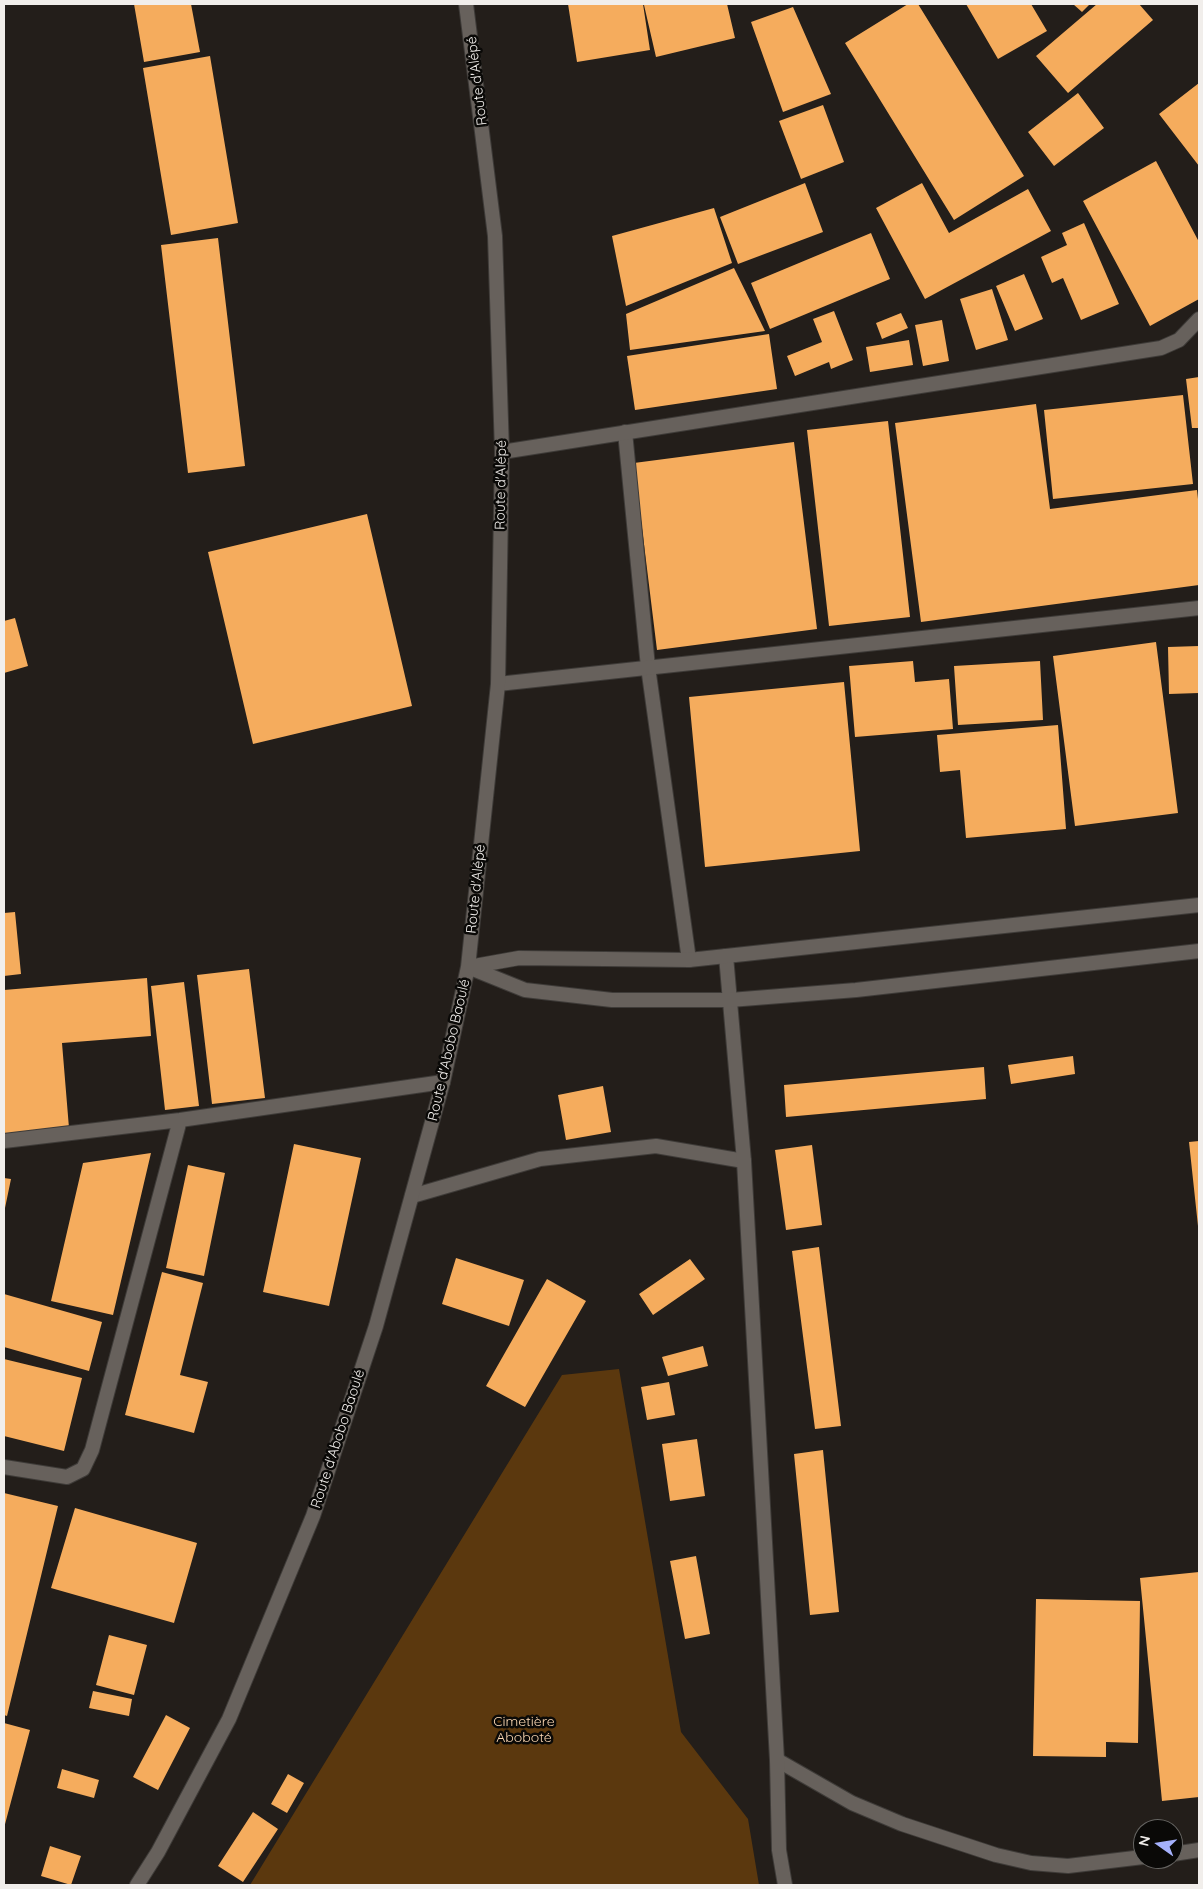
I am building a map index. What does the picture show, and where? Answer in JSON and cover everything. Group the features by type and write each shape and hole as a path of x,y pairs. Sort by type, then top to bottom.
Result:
{"street":[{"name":"Route d'Alépé","path":"466,4 495,236 502,452 498,684 468,967"},
{"path":"502,452 1161,348 1179,340 1199,319"},
{"path":"626,432 648,667 689,960"},
{"path":"498,684 1199,608"},
{"path":"468,967 519,958 689,960 1199,905"},
{"path":"468,967 525,990 612,1000 730,1000 856,990 1199,951"},
{"path":"726,956 744,1161 777,1760 779,1850 785,1885"},
{"name":"Route d'Abobo Baoulé","path":"138,1885 158,1852 229,1719 313,1516 376,1326 443,1082 468,967"},
{"path":"4,1141 180,1120 443,1082"},
{"path":"4,1467 67,1477 83,1469 92,1450 180,1120"},
{"path":"412,1196 540,1159 656,1146 744,1161"},
{"path":"777,1760 852,1802 902,1824 996,1855 1032,1863 1068,1866 1133,1858"},
{"path":"1183,1852 1199,1850"}],"green space":[{"name":"Cimetière Aboboté","path":"619,1369 681,1732 748,1819 759,1885 250,1885 562,1375"}],"building":[{"path":"134,4 191,4 200,52 144,62"},
{"path":"568,4 643,4 650,50 577,62"},
{"path":"727,4 735,38 656,57 644,5"},
{"path":"908,4 918,4 1024,176 954,220 845,43"},
{"path":"966,4 1031,4 1047,31 998,59"},
{"path":"1073,4 1090,4 1082,12"},
{"path":"1097,4 1139,4 1153,20 1068,93 1036,56"},
{"path":"793,7 831,94 783,112 751,22"},
{"path":"210,56 238,223 171,235 143,68"},
{"path":"1199,83 1199,166 1159,114"},
{"path":"1078,93 1104,128 1054,166 1028,132"},
{"path":"823,105 844,162 801,179 779,121"},
{"path":"1156,161 1199,242 1199,299 1150,326 1083,201"},
{"path":"805,183 823,232 738,264 720,217"},
{"path":"922,183 949,233 1028,189 1051,231 925,299 876,208"},
{"path":"714,208 732,263 626,306 612,236"},
{"path":"1084,223 1119,304 1081,320 1063,278 1052,283 1041,257 1067,245 1062,233"},
{"path":"871,233 890,279 770,329 751,283"},
{"path":"218,238 245,466 188,473 161,245"},
{"path":"734,268 765,331 630,350 626,314"},
{"path":"1024,274 1043,319 1015,331 996,286"},
{"path":"992,289 1008,340 976,350 960,299"},
{"path":"834,311 853,360 831,369 829,362 795,376 787,356 822,342 813,319"},
{"path":"901,313 908,328 882,339 876,323"},
{"path":"942,320 949,361 923,366 915,325"},
{"path":"769,334 777,389 635,410 627,356"},
{"path":"909,340 913,365 870,372 866,347"},
{"path":"1199,377 1199,428 1192,428 1186,379"},
{"path":"1183,395 1193,484 1053,499 1044,410"},
{"path":"1036,404 1050,509 1197,490 1199,508 1199,585 921,622 895,423"},
{"path":"888,421 910,617 829,626 807,430"},
{"path":"794,442 817,629 657,650 634,463"},
{"path":"367,514 412,706 253,744 208,552"},
{"path":"15,618 28,666 4,673 4,621"},
{"path":"1156,642 1178,813 1075,826 1053,656"},
{"path":"1199,646 1199,693 1169,694 1168,647"},
{"path":"913,661 915,682 949,679 953,729 855,737 849,666"},
{"path":"1040,661 1043,720 958,725 954,666"},
{"path":"844,682 860,851 705,867 689,697"},
{"path":"1058,725 1066,829 966,838 960,770 940,772 937,735"},
{"path":"15,912 21,974 4,976 4,913"},
{"path":"249,969 265,1098 212,1104 197,975"},
{"path":"147,978 151,1036 62,1043 69,1128 4,1134 4,990"},
{"path":"184,982 199,1106 165,1110 151,986"},
{"path":"1073,1056 1075,1074 1011,1084 1008,1065"},
{"path":"984,1067 986,1099 786,1117 784,1085"},
{"path":"603,1086 611,1132 566,1140 558,1095"},
{"path":"1199,1141 1199,1226 1198,1226 1189,1142"},
{"path":"294,1144 361,1158 329,1306 263,1292"},
{"path":"812,1145 822,1225 786,1230 775,1150"},
{"path":"151,1153 113,1315 51,1301 83,1163"},
{"path":"188,1165 225,1173 204,1276 166,1268"},
{"path":"4,1178 11,1179 5,1208 4,1207"},
{"path":"819,1247 841,1426 815,1429 792,1251"},
{"path":"456,1258 524,1280 509,1326 442,1304"},
{"path":"690,1259 705,1279 653,1315 639,1294"},
{"path":"162,1272 203,1283 180,1375 208,1382 194,1433 125,1415"},
{"path":"547,1279 586,1301 525,1407 486,1386"},
{"path":"4,1294 102,1322 89,1371 4,1347"},
{"path":"703,1346 708,1366 668,1376 662,1357"},
{"path":"4,1359 82,1378 64,1451 4,1436"},
{"path":"669,1382 675,1415 647,1420 641,1387"},
{"path":"697,1439 705,1496 670,1501 662,1444"},
{"path":"823,1450 839,1612 810,1615 794,1454"},
{"path":"4,1493 58,1506 7,1716 4,1715"},
{"path":"75,1508 197,1543 174,1623 51,1588"},
{"path":"696,1556 710,1634 685,1639 670,1561"},
{"path":"1199,1572 1199,1797 1162,1801 1140,1578"},
{"path":"1036,1599 1140,1601 1138,1743 1106,1742 1106,1757 1033,1756"},
{"path":"109,1635 147,1645 134,1695 96,1685"},
{"path":"93,1691 132,1699 129,1716 89,1708"},
{"path":"166,1715 190,1728 158,1790 133,1777"},
{"path":"4,1723 30,1730 4,1828"},
{"path":"62,1769 99,1780 94,1798 57,1788"},
{"path":"288,1774 304,1783 287,1813 271,1804"},
{"path":"253,1812 278,1829 243,1882 218,1866"},
{"path":"50,1846 81,1856 71,1885 41,1876"}]}
